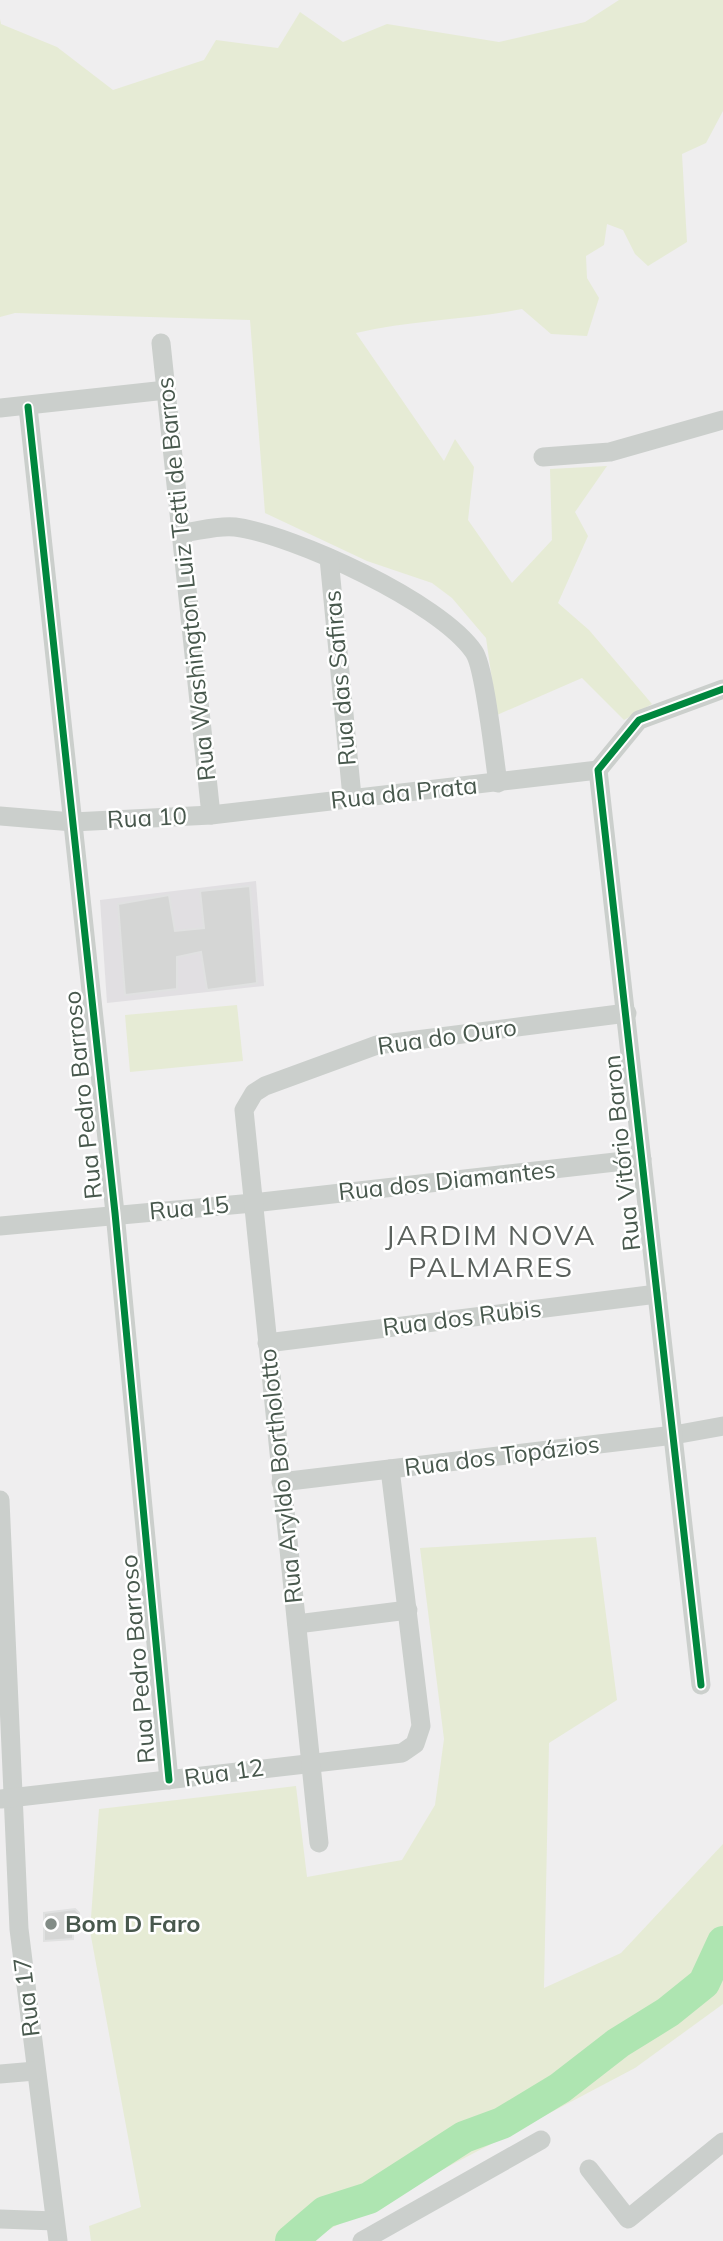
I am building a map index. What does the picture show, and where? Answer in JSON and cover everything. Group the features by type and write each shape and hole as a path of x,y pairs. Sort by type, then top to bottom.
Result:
{"street":[{"name":"Rua Washington Luiz Tetti de Barros","path":"161,343 211,815"},
{"path":"0,408 166,390"},
{"name":"Rua Pedro Barroso","path":"28,407 115,1213 169,1780"},
{"path":"542,457 610,452 723,420"},
{"path":"182,533 231,527 292,541 376,580 457,633 475,653 498,783"},
{"name":"Rua das Safiras","path":"329,558 352,797"},
{"path":"598,770 639,720 723,689"},
{"name":"Rua da Prata","path":"211,815 598,770"},
{"name":"Rua Vitório Baron","path":"598,770 701,1685"},
{"name":"Rua 10","path":"0,816 74,822 211,815"},
{"name":"Rua do Ouro","path":"244,1110 254,1093 265,1086 377,1045 626,1013"},
{"name":"Rua Aryldo Bortholotto","path":"244,1110 319,1843"},
{"name":"Rua dos Diamantes","path":"253,1203 642,1158"},
{"name":"Rua 15","path":"0,1226 115,1213 253,1203"},
{"name":"Rua dos Rubis","path":"267,1343 657,1294"},
{"name":"Rua dos Topázios","path":"281,1482 674,1436 723,1426"},
{"path":"297,1624 408,1610 390,1469"},
{"name":"Rua 17","path":"0,1500 9,1931 35,2071 58,2241"},
{"name":"Rua 12","path":"6,1799 310,1761 402,1753 415,1744 421,1726 408,1610"},
{"path":"0,2074 35,2071"},
{"path":"362,2241 541,2140"},
{"path":"589,2169 628,2219 723,2142"},
{"path":"0,2219 55,2221"}],"shaded area":[{"path":"256,881 264,986 107,1003 100,900"}],"green space":[{"path":"619,0 723,0 723,111 706,143 682,154 687,242 648,266 635,254 623,230 607,224 604,245 586,256 587,278 599,298 587,336 551,334 522,309 356,333 444,461 455,439 474,467 468,520 512,583 552,540 550,469 607,466 575,512 588,536 558,603 589,630 652,704 624,720 582,678 497,715 486,638 452,598 432,583 367,561 265,513 250,320 15,313 0,317 0,19 1,24 57,47 113,90 204,60 216,40 278,48 300,12 343,42 387,24 499,42 585,22"},
{"path":"237,1005 243,1061 130,1072 125,1015"},
{"path":"596,1537 617,1700 549,1743 544,1988 621,1953 723,1844 723,2004 635,2068 307,2241 91,2241 89,2226 141,2207 90,1931 99,1809 296,1786 307,1877 402,1860 435,1805 444,1739 420,1548"}],"building":[{"path":"250,886 257,983 207,990 201,952 177,957 177,989 125,995 118,904 169,895 175,931 204,928 200,891"},
{"path":"75,1909 79,1913 79,1925 77,1930 73,1930 73,1939 44,1941 44,1913"}],"waterway":[{"path":"291,2241 325,2212 369,2198 464,2137 502,2123 560,2088 618,2043 668,2012 704,1983 723,1942"}],"cycle path":[{"path":"28,407 115,1213 169,1780"},
{"path":"701,1685 598,770 639,720 723,689"}],"place":[{"name":"Bom D Faro","path":"51,1924"}],"district":[{"name":"JARDIM NOVA PALMARES","path":"491,1251"}]}
